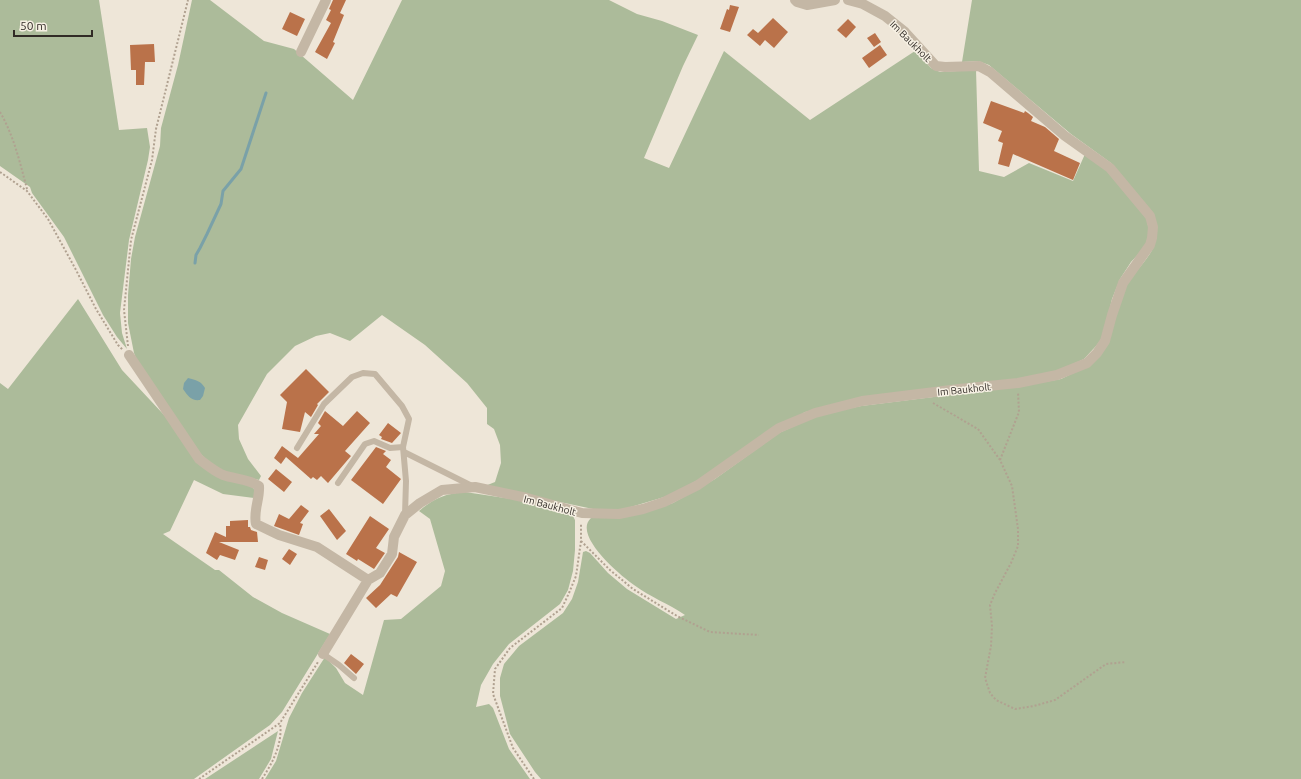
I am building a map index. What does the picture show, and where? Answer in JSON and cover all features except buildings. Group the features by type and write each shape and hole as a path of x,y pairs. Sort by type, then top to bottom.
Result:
{"street":[{"path":"301,52 326,0"},
{"path":"795,0 797,2 807,4 835,0"},
{"name":"Im Baukholt","path":"368,580 380,573 392,554 394,537 405,515 420,503 442,490 475,487 528,498 582,513 619,514 643,509 664,502 698,485 779,428 815,413 862,401 1018,383 1057,375 1087,363 1097,353 1105,341 1122,283 1150,245 1153,227 1150,216 1110,168 1065,136 990,72 979,66 936,66 905,32 885,16 863,4 848,0"},
{"path":"129,356 199,459 212,470 224,475 254,483 259,486 260,491 254,516 256,524 280,535 317,547 368,580 324,654"}],"lane":[{"path":"297,448 324,404 352,377 363,373 375,374 402,406 409,418 403,450 406,481 405,515"},
{"path":"338,483 365,444 374,441 390,448 403,450 475,487"},
{"path":"324,654 354,678"}],"path":[{"path":"129,356 124,310 131,240 152,160 156,129 188,0"},
{"path":"0,112 5,120 17,151 27,191"},
{"path":"0,172 27,191 48,219 96,309 118,345"},
{"path":"1000,460 1019,412 1018,383"},
{"path":"916,394 978,429 1000,460 1012,486 1018,529 1018,546 990,605 992,626 991,646 985,678 990,693 996,700 1015,709 1034,706 1055,700 1106,664 1126,662"},
{"path":"534,779 513,748 493,694 495,669 510,648 562,608 576,576 581,541 582,513"},
{"path":"581,541 610,570 633,589 676,616 710,632 759,635"},
{"path":"199,779 280,723 324,654"},
{"path":"262,779 275,758 281,731 280,723"}],"green space":[{"path":"0,0 99,0 119,130 147,128 150,147 129,240 120,313 122,333 127,349 117,337 103,315 64,237 32,193 30,187 0,166"},
{"path":"192,0 210,0 264,41 294,49 353,100 402,0 609,0 637,14 662,21 698,35 683,66 644,158 669,168 724,51 810,120 915,51 931,68 940,72 976,70 979,171 1004,177 1029,163 1073,181 1085,154 1107,171 1146,217 1149,235 1144,248 1131,262 1120,279 1112,299 1104,333 1100,341 1084,359 1056,372 805,412 705,476 671,495 624,509 593,509 485,486 495,482 501,463 500,445 494,429 487,424 487,408 467,383 425,345 382,315 350,341 330,333 316,336 295,346 267,374 238,425 239,439 248,459 261,476 259,480 224,472 211,465 198,451 138,363 134,353 128,323 128,295 131,259 135,237 160,146 161,128 178,65"},
{"path":"972,0 1301,0 1301,779 541,779 510,734 500,696 500,678 504,664 519,646 563,613 572,599 578,582 583,552 586,551 590,553 608,573 627,589 676,619 685,615 640,589 619,573 600,554 588,534 587,525 591,518 647,512 673,503 715,479 779,433 819,415 861,406 1022,386 1061,379 1090,365 1123,290 1153,249 1157,225 1111,163 1071,134 989,65 978,61 962,62"},
{"path":"78,299 122,370 165,416 200,464 253,487 255,492 254,498 223,494 194,480 170,531 163,534 215,570 219,570 253,597 282,613 330,634 282,712 270,725 194,779 0,779 0,383 8,389"},
{"path":"465,492 526,501 572,514 575,520 573,571 568,590 560,604 509,644 493,664 481,685 476,707 489,704 493,708 509,749 530,779 265,779 276,761 289,718 302,693 325,657 336,668 345,683 363,695 384,620 401,619 441,586 445,571 430,519 419,511 440,497"},
{"path":"278,731 271,759 259,779 205,779"}],"water":[{"path":"188,378 198,381 205,388 203,396 200,400 192,399 183,389 184,383"}],"waterway":[{"path":"195,263 196,255 221,204 223,191 241,169 266,93"}]}
